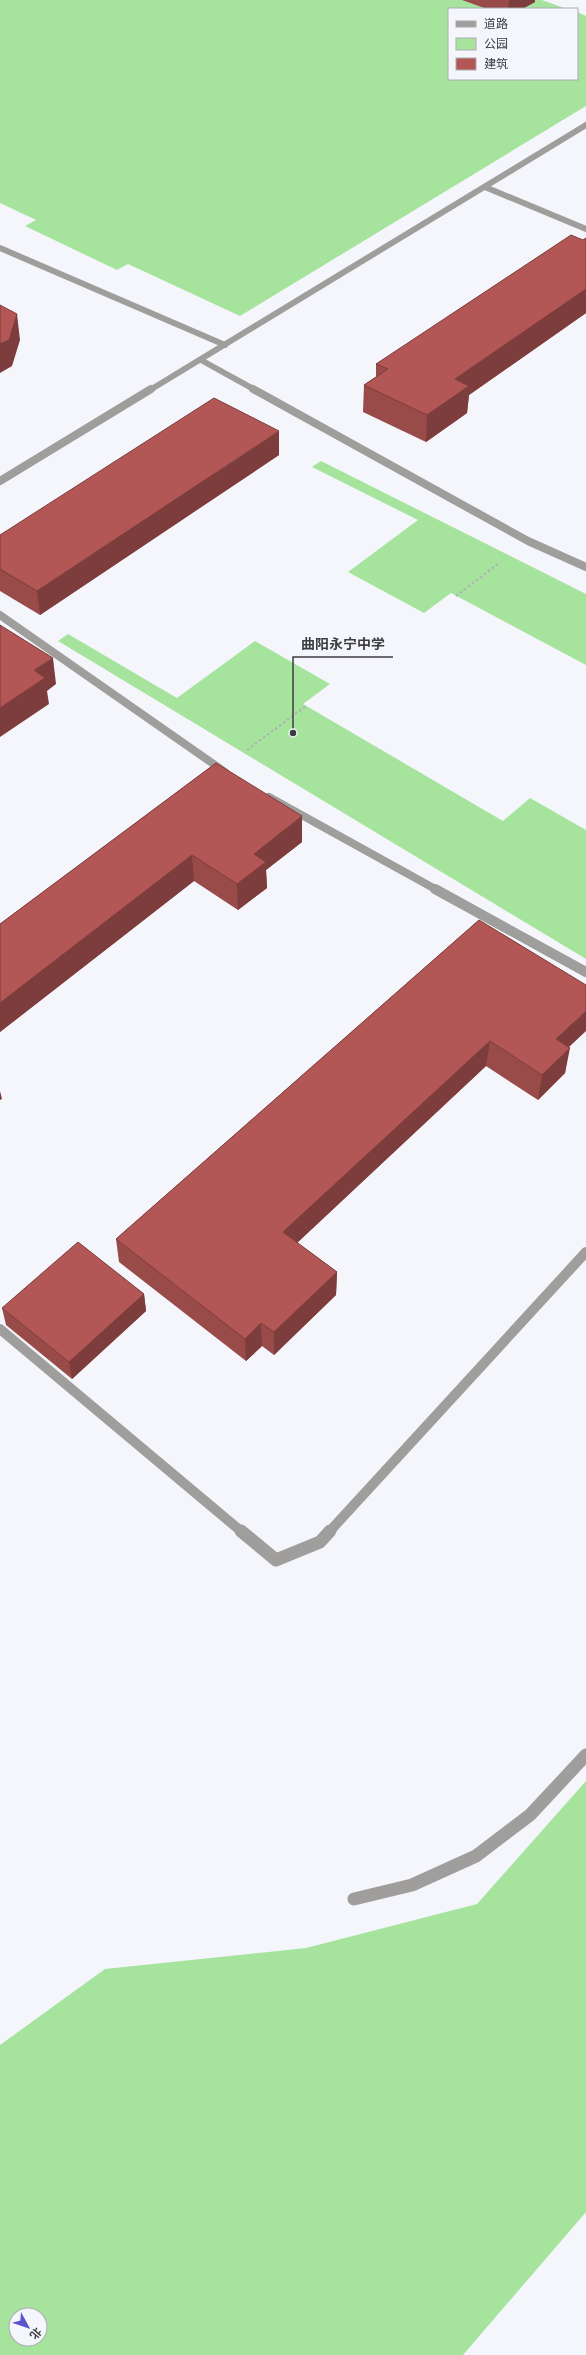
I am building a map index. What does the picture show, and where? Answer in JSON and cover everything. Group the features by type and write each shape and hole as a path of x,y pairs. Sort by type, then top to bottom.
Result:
{"street":[{"path":"0,481 586,125"},
{"path":"485,187 586,229"},
{"path":"0,248 225,345"},
{"path":"201,360 528,542 586,568"},
{"path":"0,615 221,770 235,778"},
{"path":"262,793 586,972"},
{"path":"0,1329 276,1560 320,1542 586,1252"},
{"path":"354,1899 412,1885 476,1856 530,1815 586,1755"}],"path":[{"path":"456,596 528,542"},
{"path":"221,770 306,706"}],"green space":[{"path":"0,0 542,0 564,8 448,8 448,80 578,80 578,12 586,16 586,106 240,316 128,264 117,270 25,226 36,220 0,203"},
{"path":"321,461 586,594 586,665 451,593 424,613 348,572 418,520 312,467"},
{"path":"68,634 177,698 255,641 330,684 303,704 503,821 530,798 586,830 586,959 58,641"},
{"path":"586,1781 586,2212 463,2355 0,2355 0,2045 105,1969 306,1948 477,1904"}],"building":[{"path":"571,235 583,240 586,238 586,289 455,379 469,386 427,415 364,385 388,369 376,364"},
{"path":"0,305 17,314 9,340 0,344"},
{"path":"214,398 279,431 37,591 0,569 0,535"},
{"path":"0,625 53,658 34,670 45,678 0,708"},
{"path":"216,763 302,816 254,854 266,862 237,884 192,855 0,1003 0,924"},
{"path":"479,920 586,985 586,1011 556,1039 570,1048 542,1075 490,1041 283,1232 337,1272 274,1332 261,1323 245,1339 116,1239"},
{"path":"78,1242 144,1294 69,1362 2,1308"}],"place":[{"name":"曲阳永宁中学","path":"293,733"}]}
